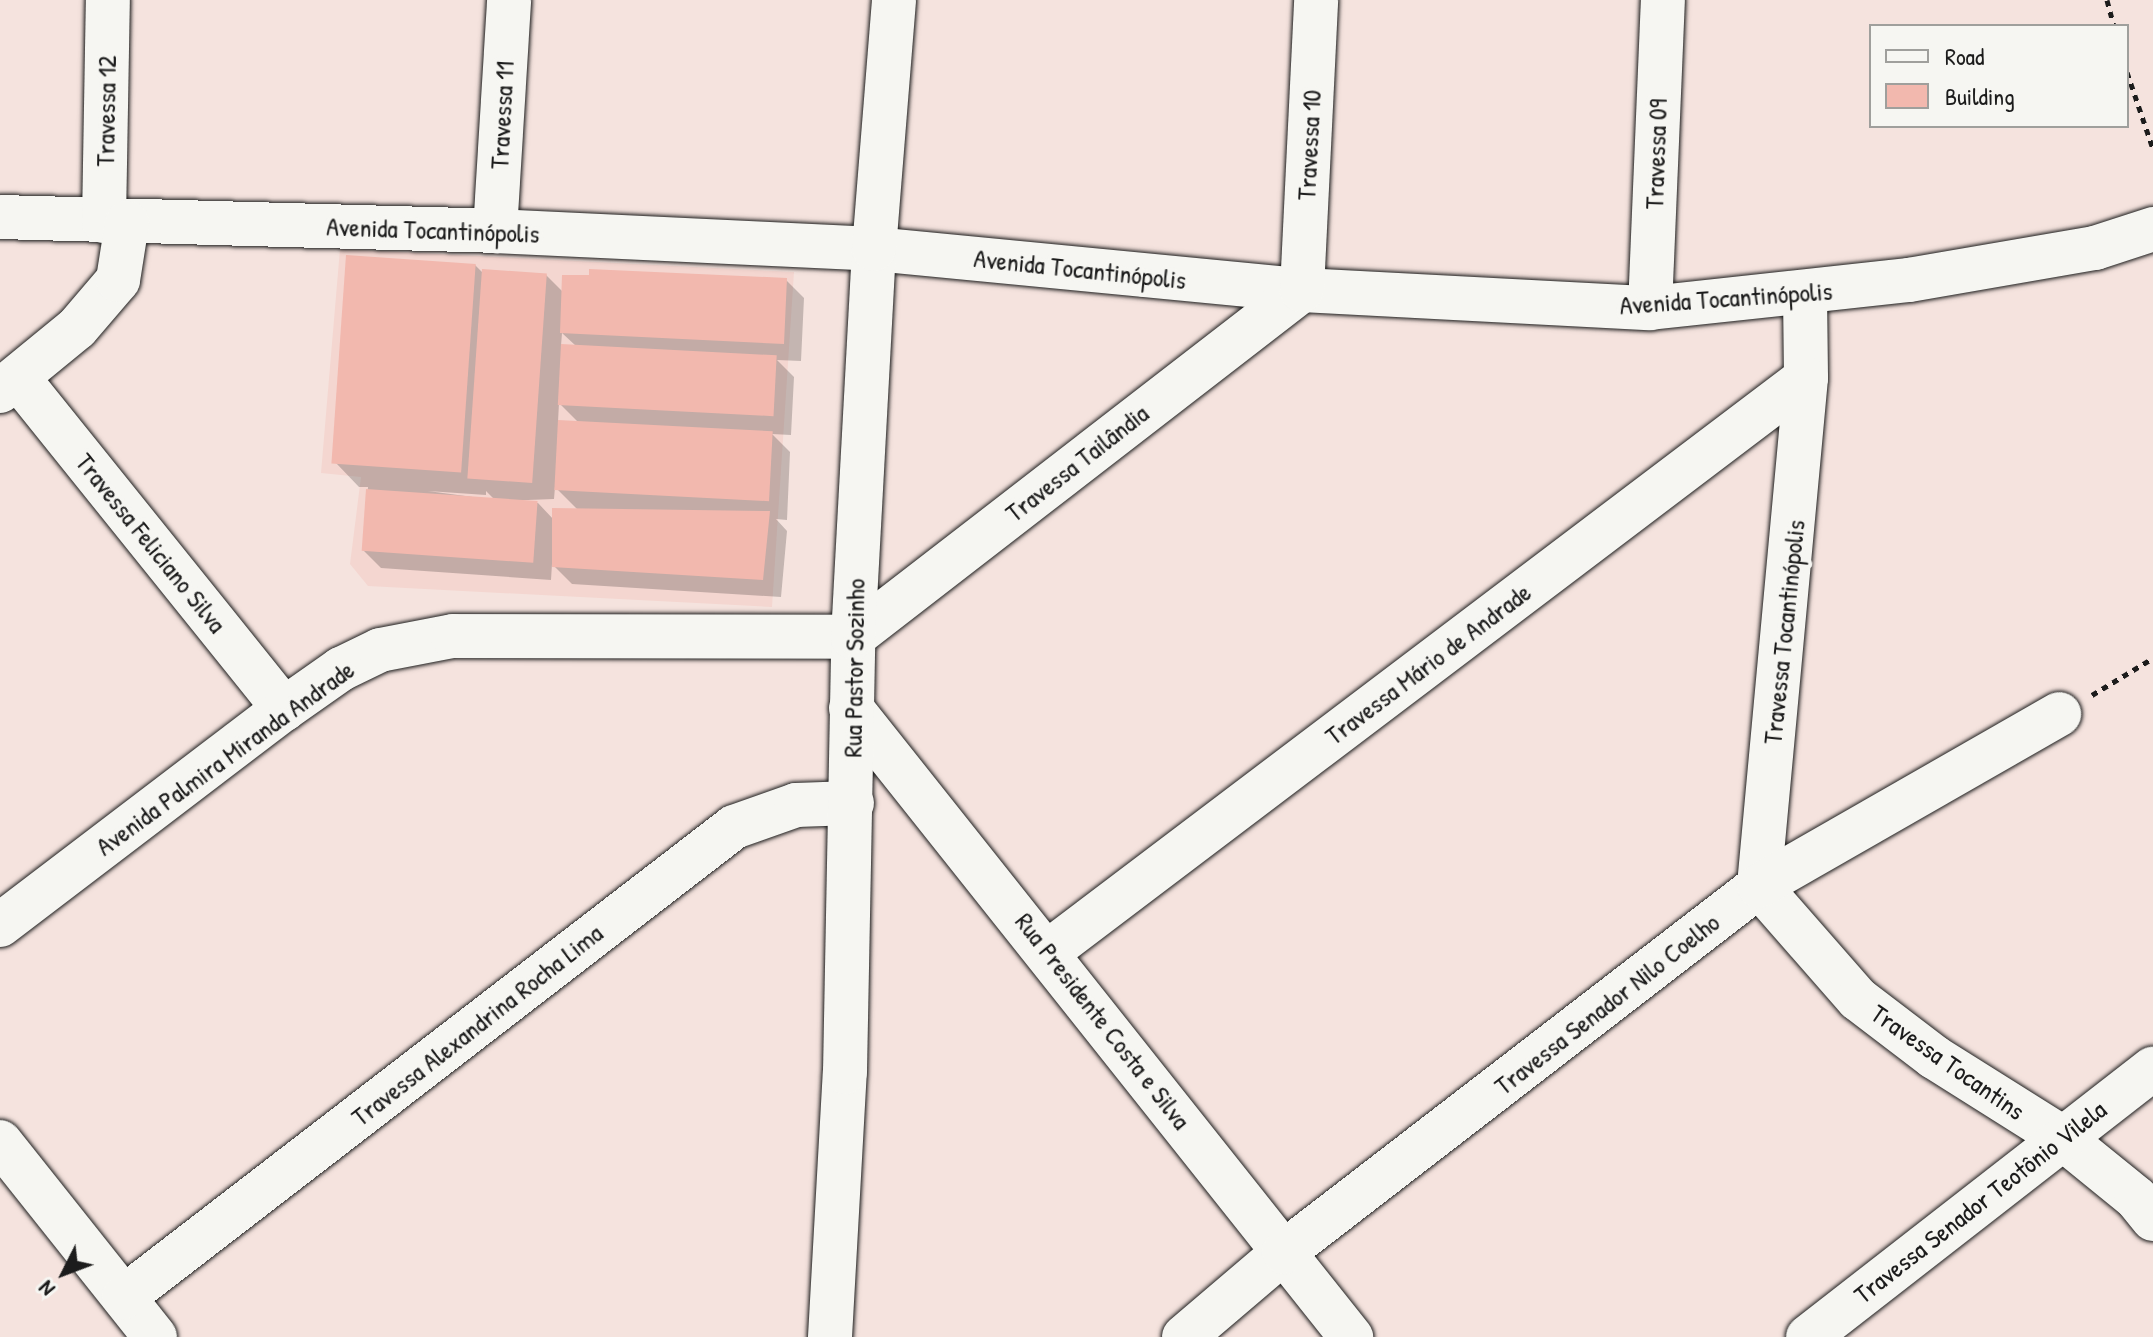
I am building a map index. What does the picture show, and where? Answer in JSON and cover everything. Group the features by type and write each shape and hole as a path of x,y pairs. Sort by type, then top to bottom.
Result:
{"street":[{"name":"Travessa 12","path":"9,384 77,328 118,280 108,0"},
{"name":"Travessa 11","path":"495,231 509,0"},
{"name":"Rua Pastor Sozinho","path":"830,1337 845,1072 853,637 874,249 894,0"},
{"name":"Travessa 10","path":"1302,290 1316,0"},
{"name":"Travessa 09","path":"1650,308 1663,0"},
{"name":"Avenida Tocantinópolis","path":"0,217 495,231 874,249 1302,290 1650,308 1805,294 2095,248 2153,229"},
{"name":"Travessa Tailândia","path":"853,637 1302,290"},
{"name":"Travessa Tocantinópolis","path":"1759,886 1806,378 1805,294"},
{"name":"Travessa Mário de Andrade","path":"1049,951 1806,378"},
{"name":"Travessa Feliciano Silva","path":"9,384 284,709"},
{"name":"Avenida Palmira Miranda Andrade","path":"0,925 341,669 411,640 453,636 853,637"},
{"name":"Rua Presidente Costa e Silva","path":"851,708 1049,951 1351,1337"},
{"name":"Travessa Senador Nilo Coelho","path":"1184,1337 1284,1252 1759,886 2059,714"},
{"name":"Travessa Alexandrina Rocha Lima","path":"124,1297 734,827 796,805 852,803"},
{"name":"Travessa Tocantins","path":"1759,886 1858,999 1934,1057 2061,1137 2136,1198 2153,1219"},
{"name":"Travessa Senador Teotônio Vilela","path":"1808,1337 2153,1068"},
{"path":"0,1142 155,1337"}],"path":[{"path":"2107,0 2113,24"},
{"path":"2129,78 2153,149"},
{"path":"2059,714 2153,658"}],"shaded area":[{"path":"340,249 794,272 772,607 368,586 350,564 361,477 321,473"}],"building":[{"path":"346,255 476,264 461,473 331,463"},
{"path":"482,269 547,274 532,483 467,478"},
{"path":"589,269 787,278 784,344 560,333 562,275 589,275"},
{"path":"561,344 777,355 774,416 558,405"},
{"path":"558,420 773,431 769,501 554,490"},
{"path":"366,489 538,501 533,563 362,551"},
{"path":"552,508 770,511 763,580 552,567"}]}
